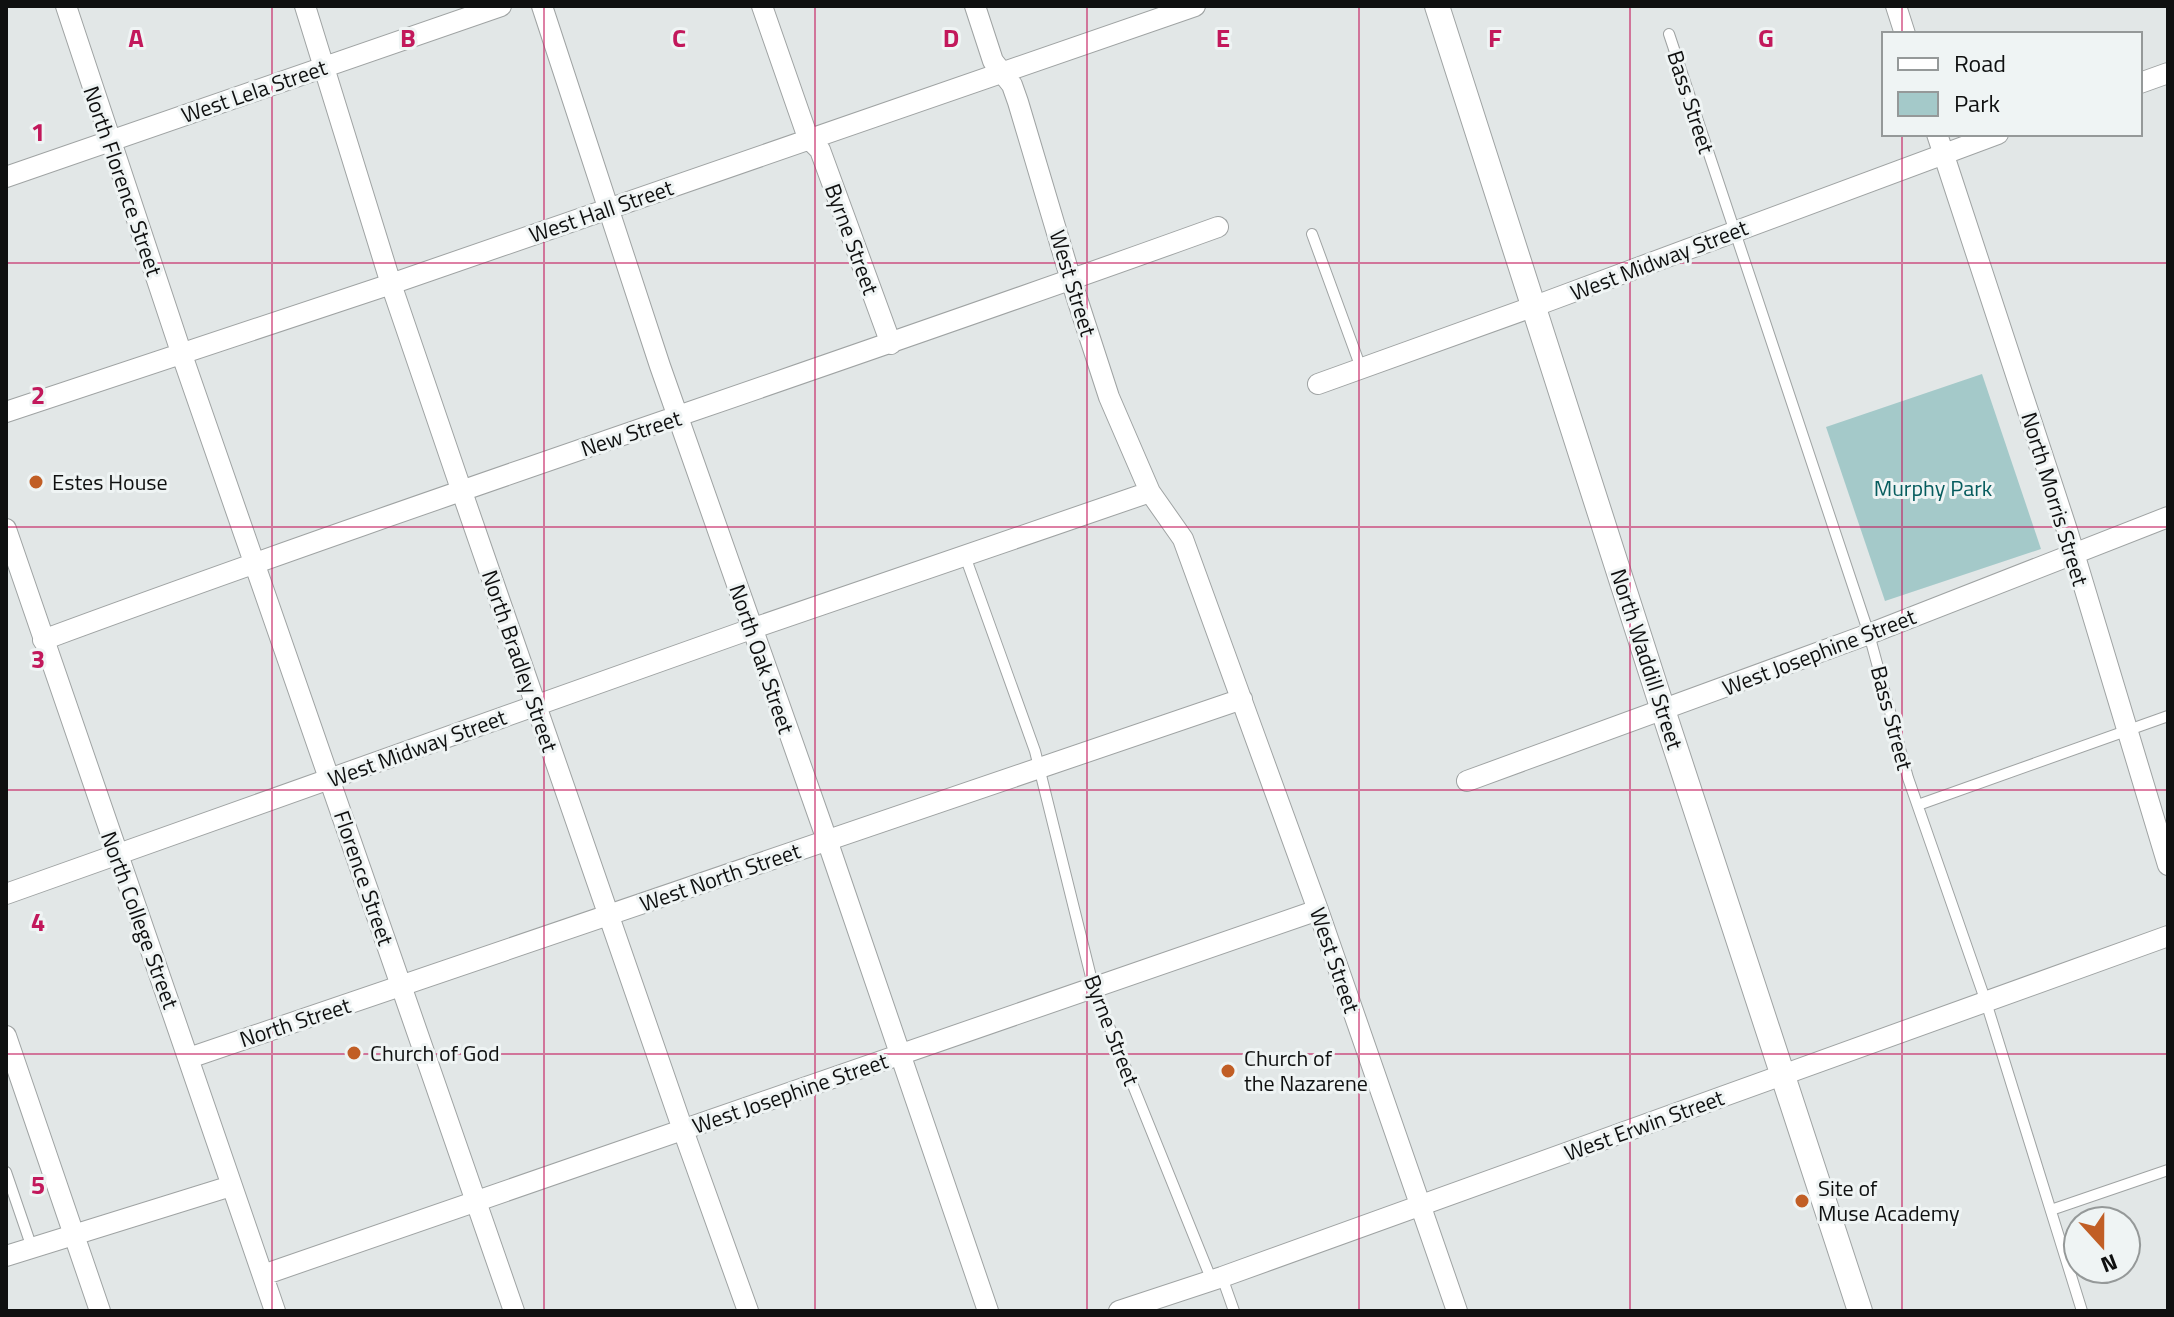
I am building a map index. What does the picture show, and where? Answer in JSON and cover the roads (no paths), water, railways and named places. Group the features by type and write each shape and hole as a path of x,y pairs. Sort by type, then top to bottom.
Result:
{"street":[{"name":"North Florence Street","path":"66,6 182,355"},
{"name":"North Bradley Street","path":"305,6 391,284 748,1311"},
{"name":"West Lela Street","path":"6,177 501,6"},
{"name":"North Oak Street","path":"542,6 751,629 827,840 988,1311"},
{"name":"Byrne Street","path":"762,6 808,138 820,150 891,344"},
{"name":"West Street","path":"975,6 993,61 1012,85 1018,102 1109,397 1150,492 1183,539 1318,910 1457,1311"},
{"name":"West Hall Street","path":"6,412 391,284 1195,6"},
{"name":"North Waddill Street","path":"1437,6 1860,1311"},
{"path":"1896,6 1904,32"},
{"path":"2142,82 2168,73"},
{"name":"West Midway Street","path":"1318,384 1734,232 1940,144 1986,136"},
{"name":"North Morris Street","path":"1940,144 2073,554 2168,865"},
{"name":"New Street","path":"43,640 461,489 891,344 1218,227"},
{"name":"Florence Street","path":"182,355 514,1311"},
{"path":"965,556 1150,492"},
{"name":"West Josephine Street","path":"1467,781 1869,634 2168,517"},
{"name":"North College Street","path":"6,529 275,1311"},
{"name":"West Midway Street","path":"6,894 965,556"},
{"path":"1038,771 1242,699"},
{"name":"West North Street","path":"402,987 827,840 1038,771"},
{"name":"West Josephine Street","path":"263,1275 1318,910"},
{"name":"West Erwin Street","path":"1119,1311 1217,1279 2168,936"},
{"name":"North Street","path":"189,1058 402,987"},
{"path":"6,1036 100,1311"},
{"path":"6,1256 231,1186"}],"lane":[{"name":"Bass Street","path":"1669,34 1869,634 1908,778 1986,1002 2082,1311"},
{"path":"1312,234 1361,368"},
{"path":"965,556 1035,751 1038,771"},
{"path":"1918,805 2168,716"},
{"name":"Byrne Street","path":"1038,771 1094,989 1217,1279 1234,1311"},
{"path":"2051,1210 2168,1170"},
{"path":"6,1172 32,1248"}],"place":[{"name":"Estes House","path":"36,482"},
{"name":"Church of God","path":"354,1053"},
{"name":"Church of the Nazarene","path":"1228,1071"},
{"name":"Site of Muse Academy","path":"1802,1201"}],"park label":[{"name":"Murphy Park","path":"1933,488"}]}
